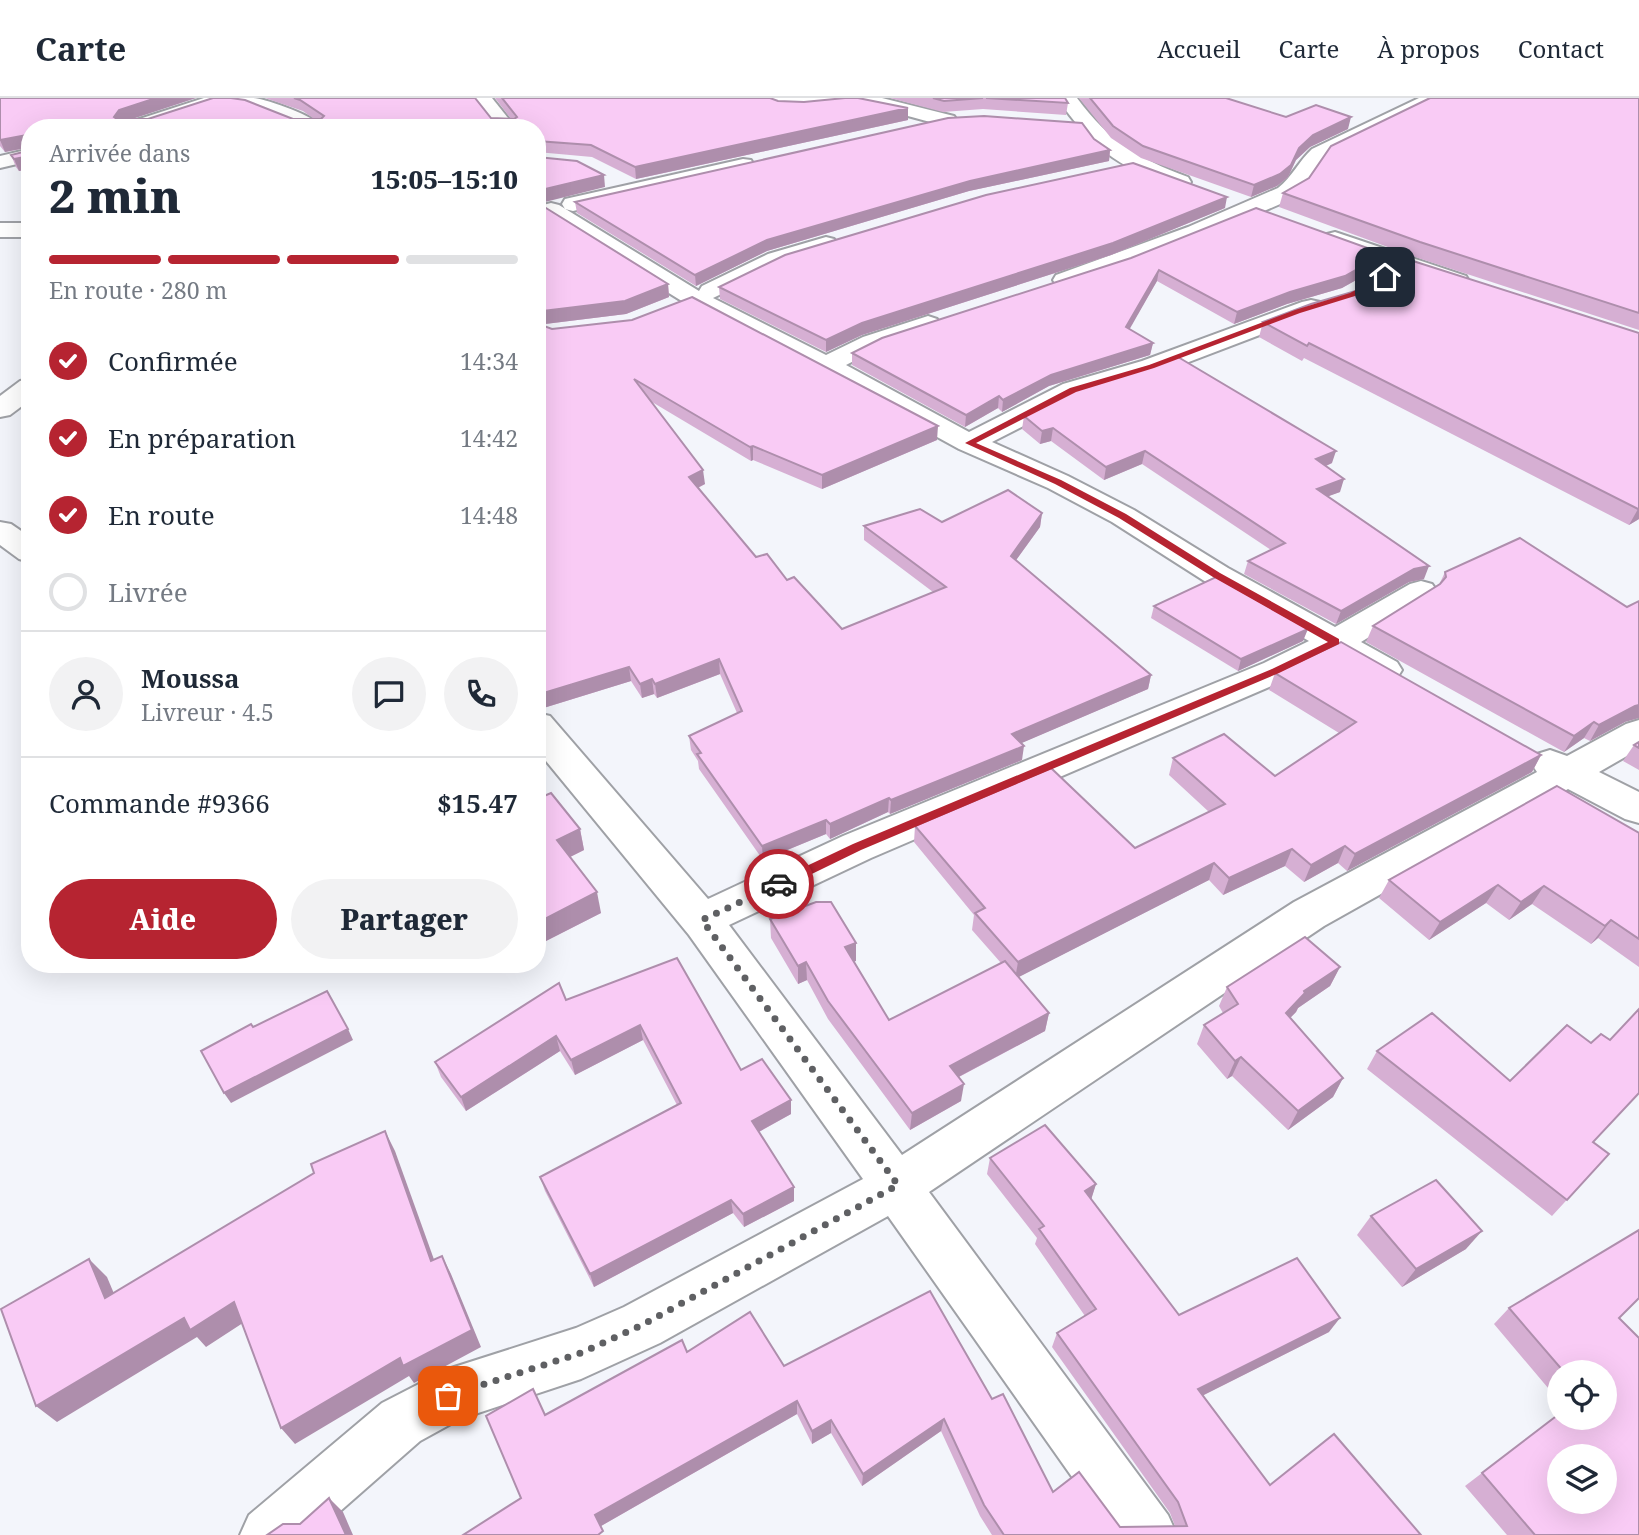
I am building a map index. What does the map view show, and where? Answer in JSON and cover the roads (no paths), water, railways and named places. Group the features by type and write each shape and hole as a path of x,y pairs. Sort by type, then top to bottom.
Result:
{"street":[{"path":"159,119 220,99 232,98 279,111 295,119"},
{"path":"482,98 499,119"},
{"path":"769,98 775,103 786,105 849,99 956,119 906,129"},
{"path":"1068,98 1102,144 1133,164 1277,218"},
{"path":"1045,287 1120,262 1286,193 1299,182 1306,166 1319,153 1435,98"},
{"path":"1061,124 1086,125"},
{"path":"0,162 21,157"},
{"path":"546,211 634,188 770,159"},
{"path":"1098,171 1133,164"},
{"path":"609,177 634,188"},
{"path":"546,213 682,303 826,365 969,443 1058,482 1123,516 1217,575 1405,681"},
{"path":"0,230 21,230"},
{"path":"1315,232 1484,289"},
{"path":"682,303 729,284 776,259 844,239"},
{"path":"1375,283 1406,264"},
{"path":"969,443 1073,390 1151,367 1297,311 1340,299"},
{"path":"826,365 872,342 947,317"},
{"path":"0,409 21,394"},
{"path":"0,531 21,546"},
{"path":"702,920 857,847 1264,676 1336,642 1421,591"},
{"path":"269,1535 391,1430 425,1409 448,1396 581,1353 642,1325 898,1185 1309,915 1639,733"},
{"path":"546,736 702,920 898,1185 1062,1420 1148,1535"},
{"path":"1521,747 1639,809"}]}
